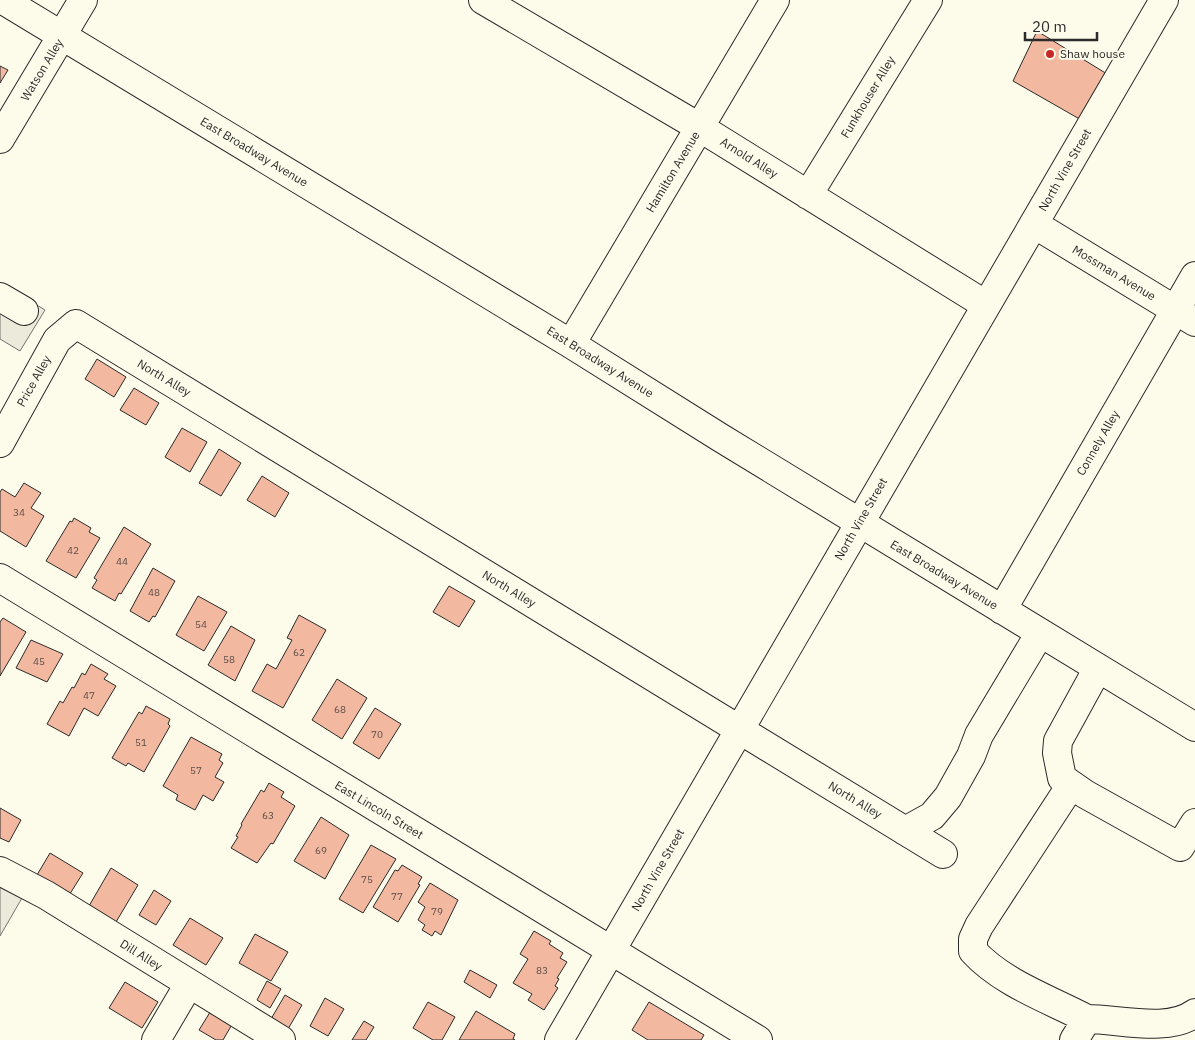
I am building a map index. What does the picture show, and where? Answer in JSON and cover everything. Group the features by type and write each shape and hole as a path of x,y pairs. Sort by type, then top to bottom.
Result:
{"street":[{"name":"East Broadway Avenue","path":"3,0 571,344 1195,727"},
{"name":"Watson Alley","path":"0,139 82,0"},
{"name":"Arnold Alley","path":"483,0 699,127 986,305"},
{"name":"Hamilton Avenue","path":"571,344 774,0"},
{"name":"Funkhouser Alley","path":"808,195 928,0"},
{"name":"North Vine Street","path":"559,1040 1164,0"},
{"name":"Mossman Avenue","path":"1034,224 1185,316"},
{"name":"Connely Alley","path":"1002,610 1185,316 1195,276"},
{"path":"0,297 24,311"},
{"name":"Price Alley","path":"0,443 57,340 76,324"},
{"name":"North Alley","path":"76,324 944,854"},
{"name":"East Lincoln Street","path":"0,578 758,1040"},
{"path":"905,830 932,816 948,797 971,756 979,735 1040,633"},
{"path":"1098,668 1058,741 1058,767 1062,778 1180,847 1195,824"},
{"path":"1071,785 979,926 973,939 973,951 984,963 1081,1029 1112,1019 1146,1025 1188,1019 1195,1013"},
{"name":"Dill Alley","path":"0,871 46,895 281,1040"},
{"path":"156,1040 189,984"}],"shaded area":[{"path":"0,283 45,310 20,351 0,339"},
{"path":"0,886 22,898 0,936"}],"building":[{"name":"Shaw house","path":"1037,31 1112,77 1083,121 1013,81"},
{"path":"0,66 8,70 0,83"},
{"path":"97,359 126,377 114,397 85,379"},
{"path":"134,388 159,403 146,425 120,410"},
{"path":"182,428 207,442 190,472 165,457"},
{"path":"219,449 241,463 221,496 199,483"},
{"path":"262,476 289,493 275,517 247,500"},
{"path":"24,483 41,493 31,508 44,516 26,547 0,531 0,492 2,489 15,497"},
{"path":"74,518 91,528 89,532 100,538 76,578 46,561 70,521 72,522"},
{"path":"124,527 151,544 115,601 92,588 97,580 94,578"},
{"path":"153,568 175,581 155,617 153,616 149,622 130,611"},
{"path":"449,586 475,601 459,627 433,612"},
{"path":"198,596 227,612 204,651 176,635"},
{"path":"299,615 326,630 283,708 252,691 267,664 276,669 292,640 287,638"},
{"path":"3,618 26,632 0,676 0,622"},
{"path":"231,626 255,640 235,681 208,665"},
{"path":"31,640 63,654 47,682 16,668"},
{"path":"91,664 108,674 104,679 116,686 98,716 84,708 69,736 47,724 60,701 63,703 82,673 85,675"},
{"path":"337,679 367,698 342,739 312,720"},
{"path":"146,706 170,719 168,724 170,726 144,772 128,763 126,766 112,758 139,712 142,714"},
{"path":"375,708 401,724 379,759 353,743"},
{"path":"191,737 222,754 219,760 223,763 215,777 224,782 213,801 203,795 195,810 176,800 178,795 163,786"},
{"path":"269,783 284,792 281,797 295,806 273,844 271,843 257,863 231,848 238,837 236,836 241,824 261,790 264,792"},
{"path":"0,808 21,820 9,842 0,838"},
{"path":"321,817 349,835 325,879 294,861"},
{"path":"371,845 396,859 363,913 339,899"},
{"path":"50,853 83,873 66,900 34,880"},
{"path":"402,865 422,877 418,884 420,885 398,922 373,907 395,870 398,871"},
{"path":"111,868 138,885 116,922 89,906"},
{"path":"430,883 458,900 441,935 435,931 432,936 422,930 425,925 418,920 425,907 418,902"},
{"path":"154,890 171,901 156,925 139,915"},
{"path":"190,918 223,938 206,965 173,945"},
{"path":"534,931 551,941 549,944 563,953 560,958 567,962 557,978 559,979 555,986 558,988 544,1010 528,1000 532,994 513,983 528,959 520,954"},
{"path":"255,934 288,952 271,981 239,963"},
{"path":"470,970 497,985 490,998 464,982"},
{"path":"267,981 281,989 270,1008 257,1000"},
{"path":"125,982 158,1002 142,1028 109,1008"},
{"path":"285,995 302,1005 288,1029 271,1019"},
{"path":"325,998 344,1009 328,1036 310,1026"},
{"path":"428,1002 455,1017 442,1040 433,1040 413,1028"},
{"path":"649,1002 704,1035 701,1040 648,1040 632,1030"},
{"path":"212,1009 234,1021 223,1040 216,1040 199,1030"},
{"path":"476,1011 515,1034 513,1039 515,1040 459,1040"},
{"path":"364,1021 374,1027 366,1040 352,1040"}],"place":[{"name":"Shaw house","path":"1050,54"}]}
